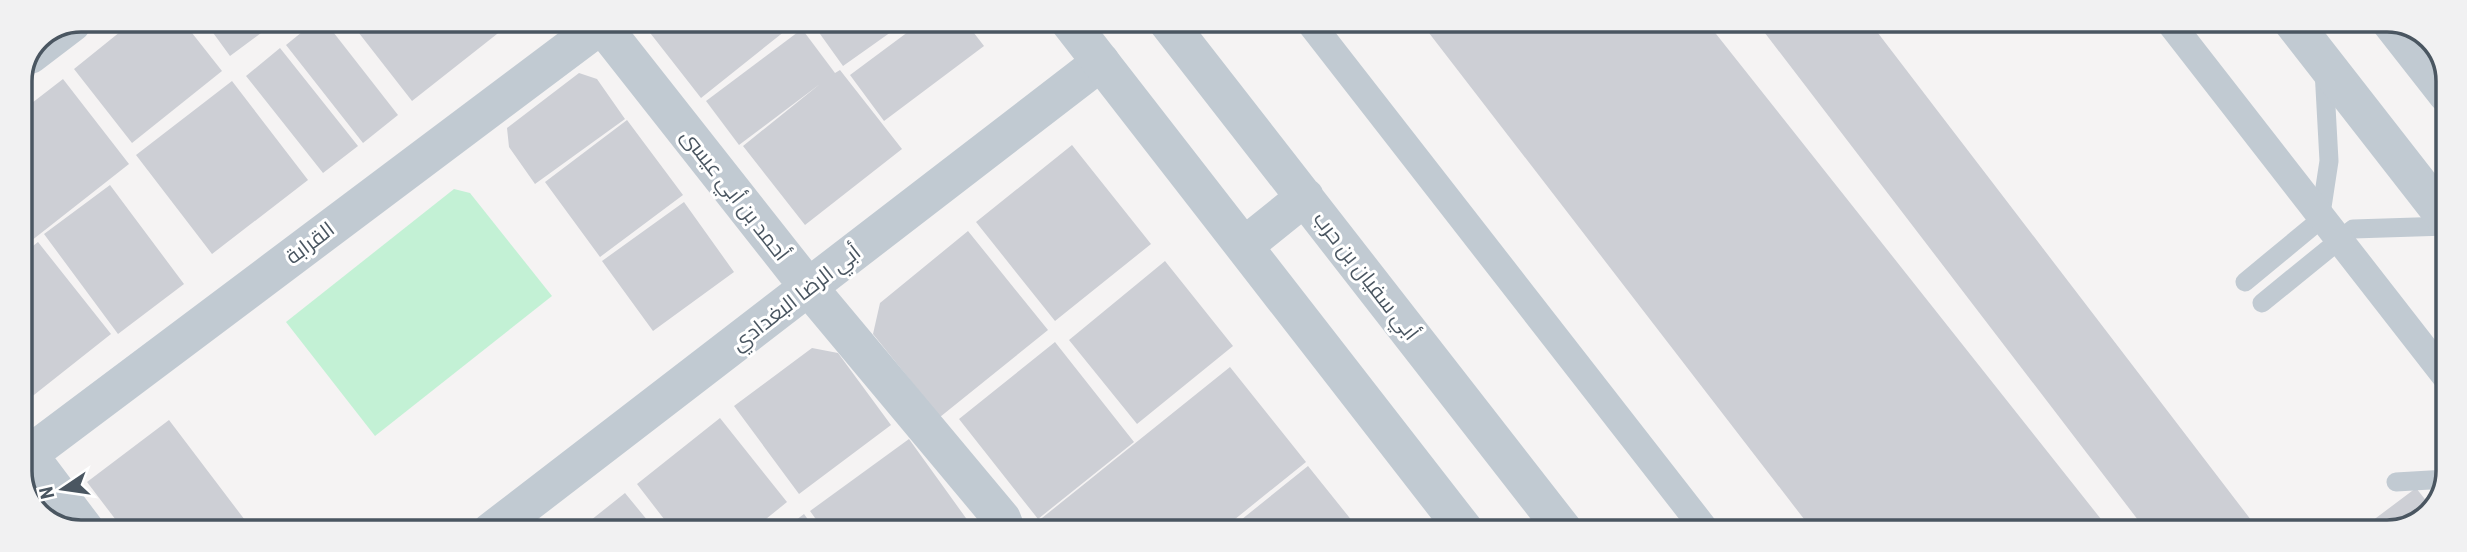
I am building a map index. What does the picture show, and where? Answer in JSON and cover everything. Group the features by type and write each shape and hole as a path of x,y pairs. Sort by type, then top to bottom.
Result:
{"street":[{"name":"القرابة","path":"32,452 586,32"},
{"name":"أحمد بن أبي عيسى","path":"607,32 809,288 1002,520"},
{"path":"1077,32 1457,520"},
{"name":"أبي سفيان بن حرب","path":"1175,32 1556,520"},
{"path":"1317,32 1698,520"},
{"path":"2177,32 2436,364"},
{"path":"2300,32 2435,205"},
{"path":"2399,33 2435,79"},
{"name":"أبي الرضا البغدادي","path":"506,520 1101,62"},
{"path":"1244,246 1305,197"},
{"path":"32,467 77,520"}],"lane":[{"path":"2245,282 2320,220 2329,161 2324,62"},
{"path":"2262,303 2353,229 2435,226"},
{"path":"2396,482 2435,480"}],"green space":[{"path":"454,189 470,193 552,296 375,436 286,322"}],"building":[{"path":"120,32 191,32 222,71 132,143 74,69"},
{"path":"212,32 262,32 230,56"},
{"path":"302,32 333,32 398,115 363,143 286,45"},
{"path":"358,32 500,32 412,101"},
{"path":"649,32 784,32 701,98"},
{"path":"798,32 804,32 835,73 840,70 902,149 805,225 743,146 820,84 739,145 706,101"},
{"path":"819,32 891,32 843,66"},
{"path":"908,32 973,32 984,46 884,121 850,75"},
{"path":"1428,32 1715,32 2102,520 1805,520"},
{"path":"1764,32 1877,32 2251,520 2138,520"},
{"path":"280,48 358,146 323,173 246,76"},
{"path":"579,73 597,79 625,119 535,184 509,147 507,128"},
{"path":"63,79 129,164 32,240 32,103"},
{"path":"232,81 308,180 212,254 136,155"},
{"path":"627,120 683,195 600,257 545,182"},
{"path":"1072,145 1151,244 1055,321 976,222"},
{"path":"110,185 184,284 118,334 44,234"},
{"path":"684,202 734,272 653,331 602,261"},
{"path":"968,231 1048,330 940,417 873,334 880,303"},
{"path":"38,242 111,334 32,397 32,247"},
{"path":"1165,261 1233,346 1137,424 1069,340"},
{"path":"1055,342 1134,442 1038,519 959,419"},
{"path":"812,348 838,353 891,425 799,494 734,406"},
{"path":"1230,367 1306,462 1234,520 1039,520"},
{"path":"720,418 787,502 765,520 665,520 637,484"},
{"path":"169,420 245,520 116,520 87,482"},
{"path":"909,439 967,520 816,520 810,511"},
{"path":"1308,466 1351,520 1241,520"},
{"path":"2416,488 2426,500 2411,514 2402,518 2373,520"},
{"path":"625,493 647,520 591,520"},
{"path":"804,514 808,520 796,520"}]}
